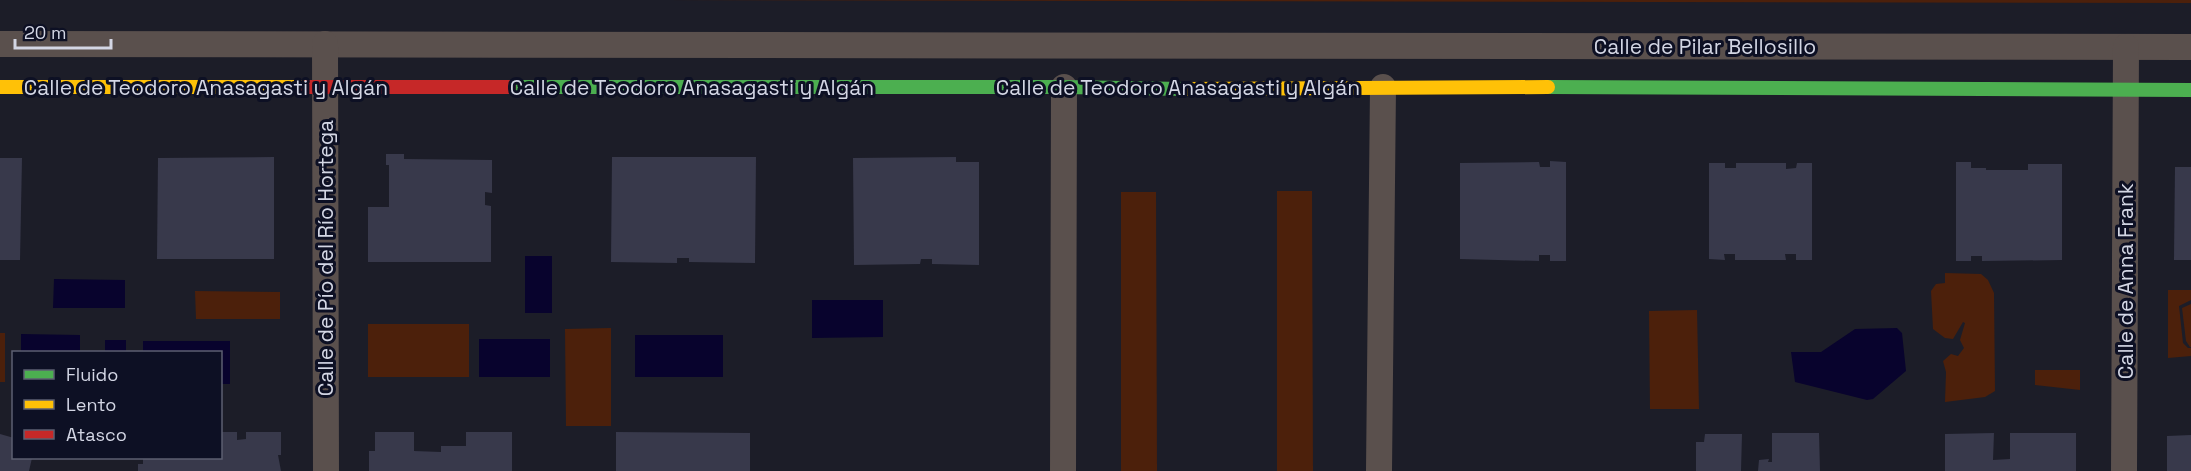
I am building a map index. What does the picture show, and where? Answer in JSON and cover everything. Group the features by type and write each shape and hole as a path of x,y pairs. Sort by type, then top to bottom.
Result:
{"street":[{"name":"Calle de Teodoro Anasagasti y Algán","path":"0,44 1218,45"},
{"name":"Calle de Pío del Río Hortega","path":"325,44 326,471"},
{"name":"Calle de Pilar Bellosillo","path":"1218,45 2191,47"},
{"name":"Calle de Anna Frank","path":"2124,471 2126,46"},
{"name":"Calle de Teodoro Anasagasti y Algán","path":"0,87 1190,89 1383,87"},
{"path":"1063,471 1064,87"},
{"name":"Calle de Pilar Bellosillo","path":"1383,87 2191,90"},
{"path":"1379,471 1383,87"}],"shaded area":[{"path":"663,0 2191,0 2191,3"},
{"path":"1277,191 1312,191 1313,471 1277,471"},
{"path":"1121,192 1156,192 1157,471 1121,471"},
{"path":"525,256 552,256 552,313 525,313"},
{"path":"1945,273 1981,274 1988,280 1994,293 1995,391 1985,397 1945,402 1946,372 1943,361 1951,354 1958,356 1964,348 1960,340 1965,323 1963,322 1953,339 1945,338 1933,329 1931,291 1936,284 1945,283"},
{"path":"54,279 125,280 125,308 53,308"},
{"path":"2168,290 2191,290 2191,300 2179,306 2183,343 2191,348 2191,356 2168,358"},
{"path":"195,291 280,292 280,319 196,319"},
{"path":"812,300 883,300 883,337 812,338"},
{"path":"2191,304 2190,347 2186,341 2182,308"},
{"path":"1697,310 1699,409 1650,409 1649,311"},
{"path":"368,324 469,324 469,377 368,377"},
{"path":"611,328 611,426 566,426 565,329"},
{"path":"1897,328 1902,333 1906,371 1873,399 1867,400 1795,382 1791,352 1821,352 1855,329"},
{"path":"0,333 5,333 5,382 0,382"},
{"path":"21,334 80,335 80,351 21,351"},
{"path":"635,335 723,335 723,377 635,377"},
{"path":"479,339 550,339 550,377 479,377"},
{"path":"105,340 126,340 126,351 105,351"},
{"path":"143,341 230,341 230,384 222,384 222,351 143,351"},
{"path":"2035,370 2080,370 2080,390 2035,385"}],"building":[{"path":"386,154 404,154 404,159 492,160 492,193 485,192 485,205 491,206 491,262 368,262 368,207 389,207 389,165 386,165"},
{"path":"274,157 274,259 157,259 158,158"},
{"path":"612,157 756,157 755,263 689,262 689,258 677,258 677,263 611,262"},
{"path":"956,157 956,162 979,162 979,265 932,264 932,259 921,259 920,264 854,265 853,158"},
{"path":"0,158 22,158 20,260 0,260"},
{"path":"1550,161 1566,162 1566,261 1550,261 1550,255 1539,255 1539,261 1460,259 1460,163 1539,162 1540,167 1550,167"},
{"path":"1956,162 1971,162 1971,168 1986,168 1986,170 2028,170 2028,164 2062,164 2062,260 1982,261 1982,256 1971,256 1971,261 1956,261"},
{"path":"1709,163 1725,163 1725,168 1736,168 1736,163 1786,163 1786,169 1796,168 1797,163 1812,163 1812,260 1796,260 1796,254 1785,254 1786,260 1735,260 1735,254 1724,254 1725,260 1709,259"},
{"path":"2175,167 2191,167 2191,260 2174,260"},
{"path":"222,432 237,432 237,440 246,439 246,432 281,432 281,455 278,455 281,471 138,471 138,464 143,464 143,459 222,459"},
{"path":"375,432 414,432 414,451 441,452 441,446 466,446 466,432 512,432 512,471 369,471 369,451 375,451"},
{"path":"616,432 750,433 750,471 616,471"},
{"path":"1772,433 1819,433 1820,471 1758,471 1759,460 1769,459 1768,462 1772,462"},
{"path":"1994,433 1993,460 2010,459 2010,433 2076,433 2076,471 1945,471 1945,434"},
{"path":"0,434 12,437 12,459 32,459 29,471 0,471"},
{"path":"1705,434 1742,434 1741,471 1696,471 1696,442 1704,442"},
{"path":"2191,435 2191,471 2167,471 2167,436"}],"traffic: fast":[{"path":"509,87 1185,89"},
{"path":"1548,87 2191,90"}],"traffic: slow":[{"path":"0,87 306,87"},
{"path":"1185,89 1548,87"}],"traffic: jam":[{"path":"306,87 509,87"}]}
